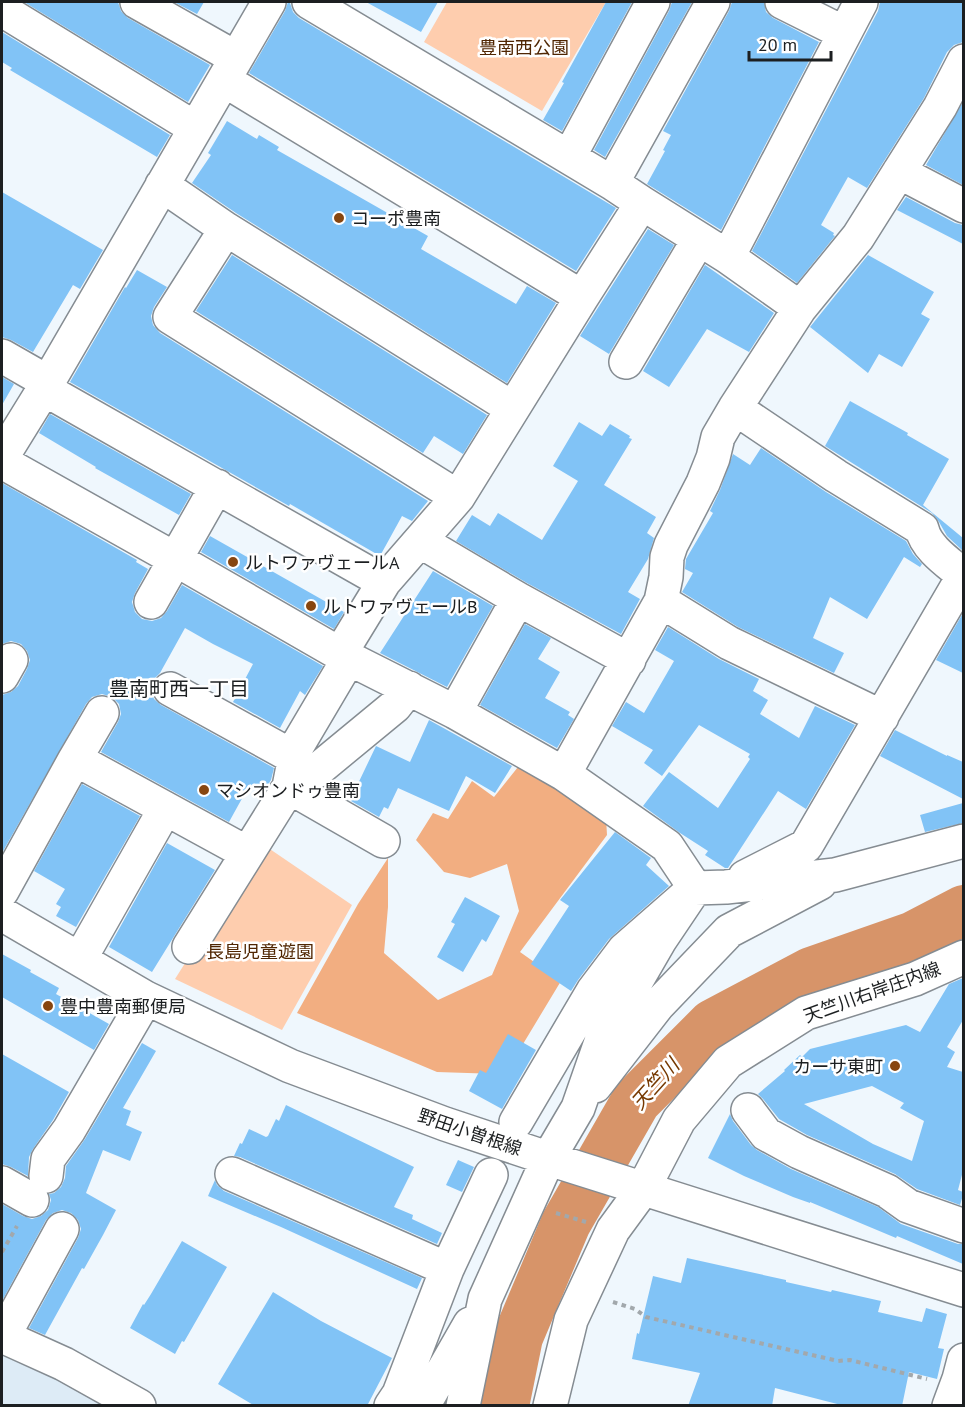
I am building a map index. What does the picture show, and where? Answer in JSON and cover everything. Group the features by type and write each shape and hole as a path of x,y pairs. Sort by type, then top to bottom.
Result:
{"street":[{"path":"137,2 230,69 582,297"},
{"path":"2,457 44,389 269,2"},
{"path":"309,2 612,183 729,257 800,308"},
{"path":"569,157 653,2"},
{"path":"612,183 713,2"},
{"path":"782,2 844,33"},
{"path":"729,257 861,2"},
{"path":"2,10 195,128"},
{"path":"564,774 661,601 667,557 671,545 703,483 718,437 800,308 858,237 899,172 952,113 963,61"},
{"path":"899,172 963,206"},
{"path":"162,185 226,230 512,408"},
{"path":"189,947 247,853 294,764 344,656 384,582 458,497 642,203"},
{"path":"226,230 170,317 458,497"},
{"path":"626,362 699,240"},
{"path":"2,356 37,376 44,389 384,582"},
{"path":"516,1122 593,991 624,950 711,887 806,846 963,575 938,553 923,536 922,529 836,476 735,408"},
{"path":"2,462 344,656 455,712 564,774 668,846 711,887"},
{"path":"151,602 217,486"},
{"path":"420,541 518,599 629,660"},
{"path":"455,712 518,599"},
{"path":"661,601 729,643 882,717"},
{"path":"294,764 315,772 394,706 409,688"},
{"path":"170,689 294,764 383,841"},
{"path":"2,891 102,712"},
{"path":"75,759 247,853"},
{"path":"80,960 165,809"},
{"path":"423,1406 485,1299 555,1161 578,1108 601,1042 660,940 711,887 835,875 963,841"},
{"path":"578,1108 658,1005 729,931 835,875"},
{"name":"野田小曽根線","path":"2,914 146,998 290,1066 445,1124 555,1161 963,1290"},
{"name":"天竺川右岸庄内線","path":"550,1406 571,1320 634,1186 679,1120 728,1062 806,1013 915,979 963,957"},
{"path":"2,1183 39,1188 48,1159 69,1130 146,998"},
{"path":"748,1110 766,1134 799,1152 887,1191 908,1206 963,1226"},
{"path":"232,1174 318,1199 447,1269"},
{"path":"391,1406 399,1394 447,1269 490,1175"},
{"path":"62,1229 2,1337 64,1364 139,1406"},
{"path":"463,1406 485,1299"}],"path":[{"path":"548,1210 590,1223"},
{"path":"635,1309 646,1317 838,1361 850,1360 958,1382"}],"shaded area":[{"path":"522,762 606,818 607,835 520,952 561,981 517,1054 498,1074 437,1072 297,1013 358,904 388,858 388,907 384,953 438,1000 492,975 519,911 507,864 470,878 444,872 416,840 433,813 448,819 472,781 494,797"},
{"path":"2,1351 8,1352 103,1405 2,1406"}],"green space":[{"name":"豊南西公園","path":"447,2 606,2 542,111 424,42"},
{"name":"長島児童遊園","path":"261,843 352,905 282,1030 175,979"}],"building":[{"path":"24,2 118,2 121,11 128,18 210,65 188,102"},
{"path":"174,2 204,2 197,14"},
{"path":"288,2 299,18 616,208 576,271 249,73"},
{"path":"366,2 438,2 421,32"},
{"path":"606,2 632,2 562,131 543,120"},
{"path":"672,2 692,2 605,157 594,150"},
{"path":"732,2 764,2 766,12 773,18 819,42 721,230 647,184 671,135 663,131"},
{"path":"880,2 963,2 963,42 954,45 947,52 924,98 867,188 848,177 821,225 835,236 797,283 752,251 878,11"},
{"path":"2,32 170,135 157,157 10,70 12,68 2,62"},
{"path":"963,102 963,185 926,165"},
{"path":"227,121 257,139 259,135 279,147 277,150 428,236 421,249 516,304 527,286 556,303 507,383 192,183 211,155 208,153"},
{"path":"2,192 103,250 80,289 73,285 33,352 2,337"},
{"path":"906,197 963,225 963,244 897,210"},
{"path":"648,229 674,245 609,354 580,336"},
{"path":"232,255 487,415 463,454 434,436 423,453 196,311"},
{"path":"868,255 934,292 921,314 930,319 902,367 879,354 868,373 810,327"},
{"path":"705,265 774,313 749,352 707,329 669,387 643,371"},
{"path":"137,270 167,287 151,316 153,325 160,333 428,501 412,521 402,516 380,556 70,382"},
{"path":"2,377 14,384 2,405"},
{"path":"850,401 949,459 923,505 963,538 963,551 947,536 932,513 825,446"},
{"path":"50,414 191,494 179,515 95,468 39,433"},
{"path":"579,422 602,436 610,424 630,436 629,438 632,439 604,485 656,517 647,533 654,538 648,559 628,592 640,599 621,634 456,541 472,515 490,526 498,513 542,540 578,481 553,466"},
{"path":"761,448 826,492 906,541 922,564 920,567 904,557 867,619 830,597 813,638 844,653 834,673 738,627 682,592 693,573 685,569 686,559 713,513 710,511 733,454 750,465"},
{"path":"2,483 137,560 136,562 148,569 132,602 135,612 142,619 152,621 161,618 182,585 323,666 305,695 300,691 280,728 233,702 253,664 185,628 160,673 153,680 151,690 154,699 161,705 274,768 271,780 264,791 250,784 229,822 101,752 121,714 119,704 112,697 102,694 92,697 86,704 2,853 2,695 18,686 30,660 21,644 11,641 2,644"},
{"path":"210,536 344,612 334,629 201,552"},
{"path":"433,571 493,606 447,687 380,653"},
{"path":"963,613 963,673 936,660"},
{"path":"525,624 551,638 538,659 560,672 545,698 570,712 568,715 574,719 557,748 480,705"},
{"path":"668,627 719,659 759,679 753,691 768,700 760,714 799,738 815,706 855,725 806,809 778,791 728,868 705,855 708,851 643,806 669,772 718,808 750,759 748,757 750,754 699,725 662,776 644,763 653,750 612,726 626,702 644,713 674,661 655,650"},
{"path":"429,720 512,766 495,793 466,776 449,811 398,788 388,809 384,807 379,817 351,801 376,746 410,762"},
{"path":"895,730 963,762 963,799 880,756"},
{"path":"82,784 140,816 76,927 56,916 61,907 56,904 65,889 34,871"},
{"path":"963,803 963,823 925,832 920,815"},
{"path":"615,832 651,858 646,865 669,886 609,939 571,991 531,964 569,906 560,900"},
{"path":"167,843 215,870 152,972 109,947"},
{"path":"465,897 500,916 486,942 482,939 463,972 437,957 455,924 451,922"},
{"path":"2,954 59,988 56,994 109,1024 94,1050 2,997"},
{"path":"963,978 963,1020 947,1047 955,1052 947,1067 963,1072 963,1171 958,1190 963,1192 963,1195 960,1205 917,1189 895,1174 807,1135 779,1119 758,1094 800,1055 802,1057 810,1049 906,1025 920,1032 949,984","holes":["872,1086 904,1103 900,1108 924,1121 912,1161 873,1144 804,1104"]},
{"path":"508,1034 536,1050 502,1109 469,1091 480,1070 486,1073"},
{"path":"142,1043 156,1051 123,1108 131,1111 126,1125 142,1132 130,1161 103,1150 86,1193 116,1210 45,1335 29,1328 81,1229 78,1220 71,1213 62,1210 53,1213 46,1220 2,1301 2,1204 32,1219 48,1210 51,1200 49,1194 61,1187 65,1178 66,1166 85,1139"},
{"path":"2,1054 69,1092 29,1157 28,1176 2,1164"},
{"path":"286,1105 414,1167 394,1207 413,1215 412,1219 442,1233 437,1244 234,1156 249,1129 268,1136 276,1119 279,1121"},
{"path":"730,1114 751,1145 791,1169 878,1207 901,1224 963,1244 963,1264 897,1236 896,1238 793,1197 708,1158"},
{"path":"458,1160 474,1167 462,1192 446,1185"},
{"path":"215,1180 224,1191 422,1278 417,1289 208,1196"},
{"path":"182,1241 227,1267 175,1354 130,1328"},
{"path":"687,1258 831,1292 832,1290 881,1301 878,1312 922,1322 926,1308 947,1314 938,1348 944,1349 937,1379 909,1372 902,1406 845,1406 775,1388 772,1406 688,1406 700,1373 632,1359 653,1276 681,1283"},
{"path":"273,1292 321,1321 392,1358 367,1406 255,1406 218,1384"}],"waterway":[{"name":"天竺川","path":"504,1406 518,1337 566,1223 636,1101 713,1024 811,972 914,936 964,910"}],"place":[{"name":"コーポ豊南","path":"339,218"},
{"name":"ルトワァヴェールA","path":"233,562"},
{"name":"ルトワァヴェールB","path":"311,606"},
{"name":"マシオンドゥ豊南","path":"204,790"},
{"name":"豊中豊南郵便局","path":"48,1006"},
{"name":"カーサ東町","path":"895,1066"}],"district":[{"name":"豊南町西一丁目","path":"179,689"}]}
